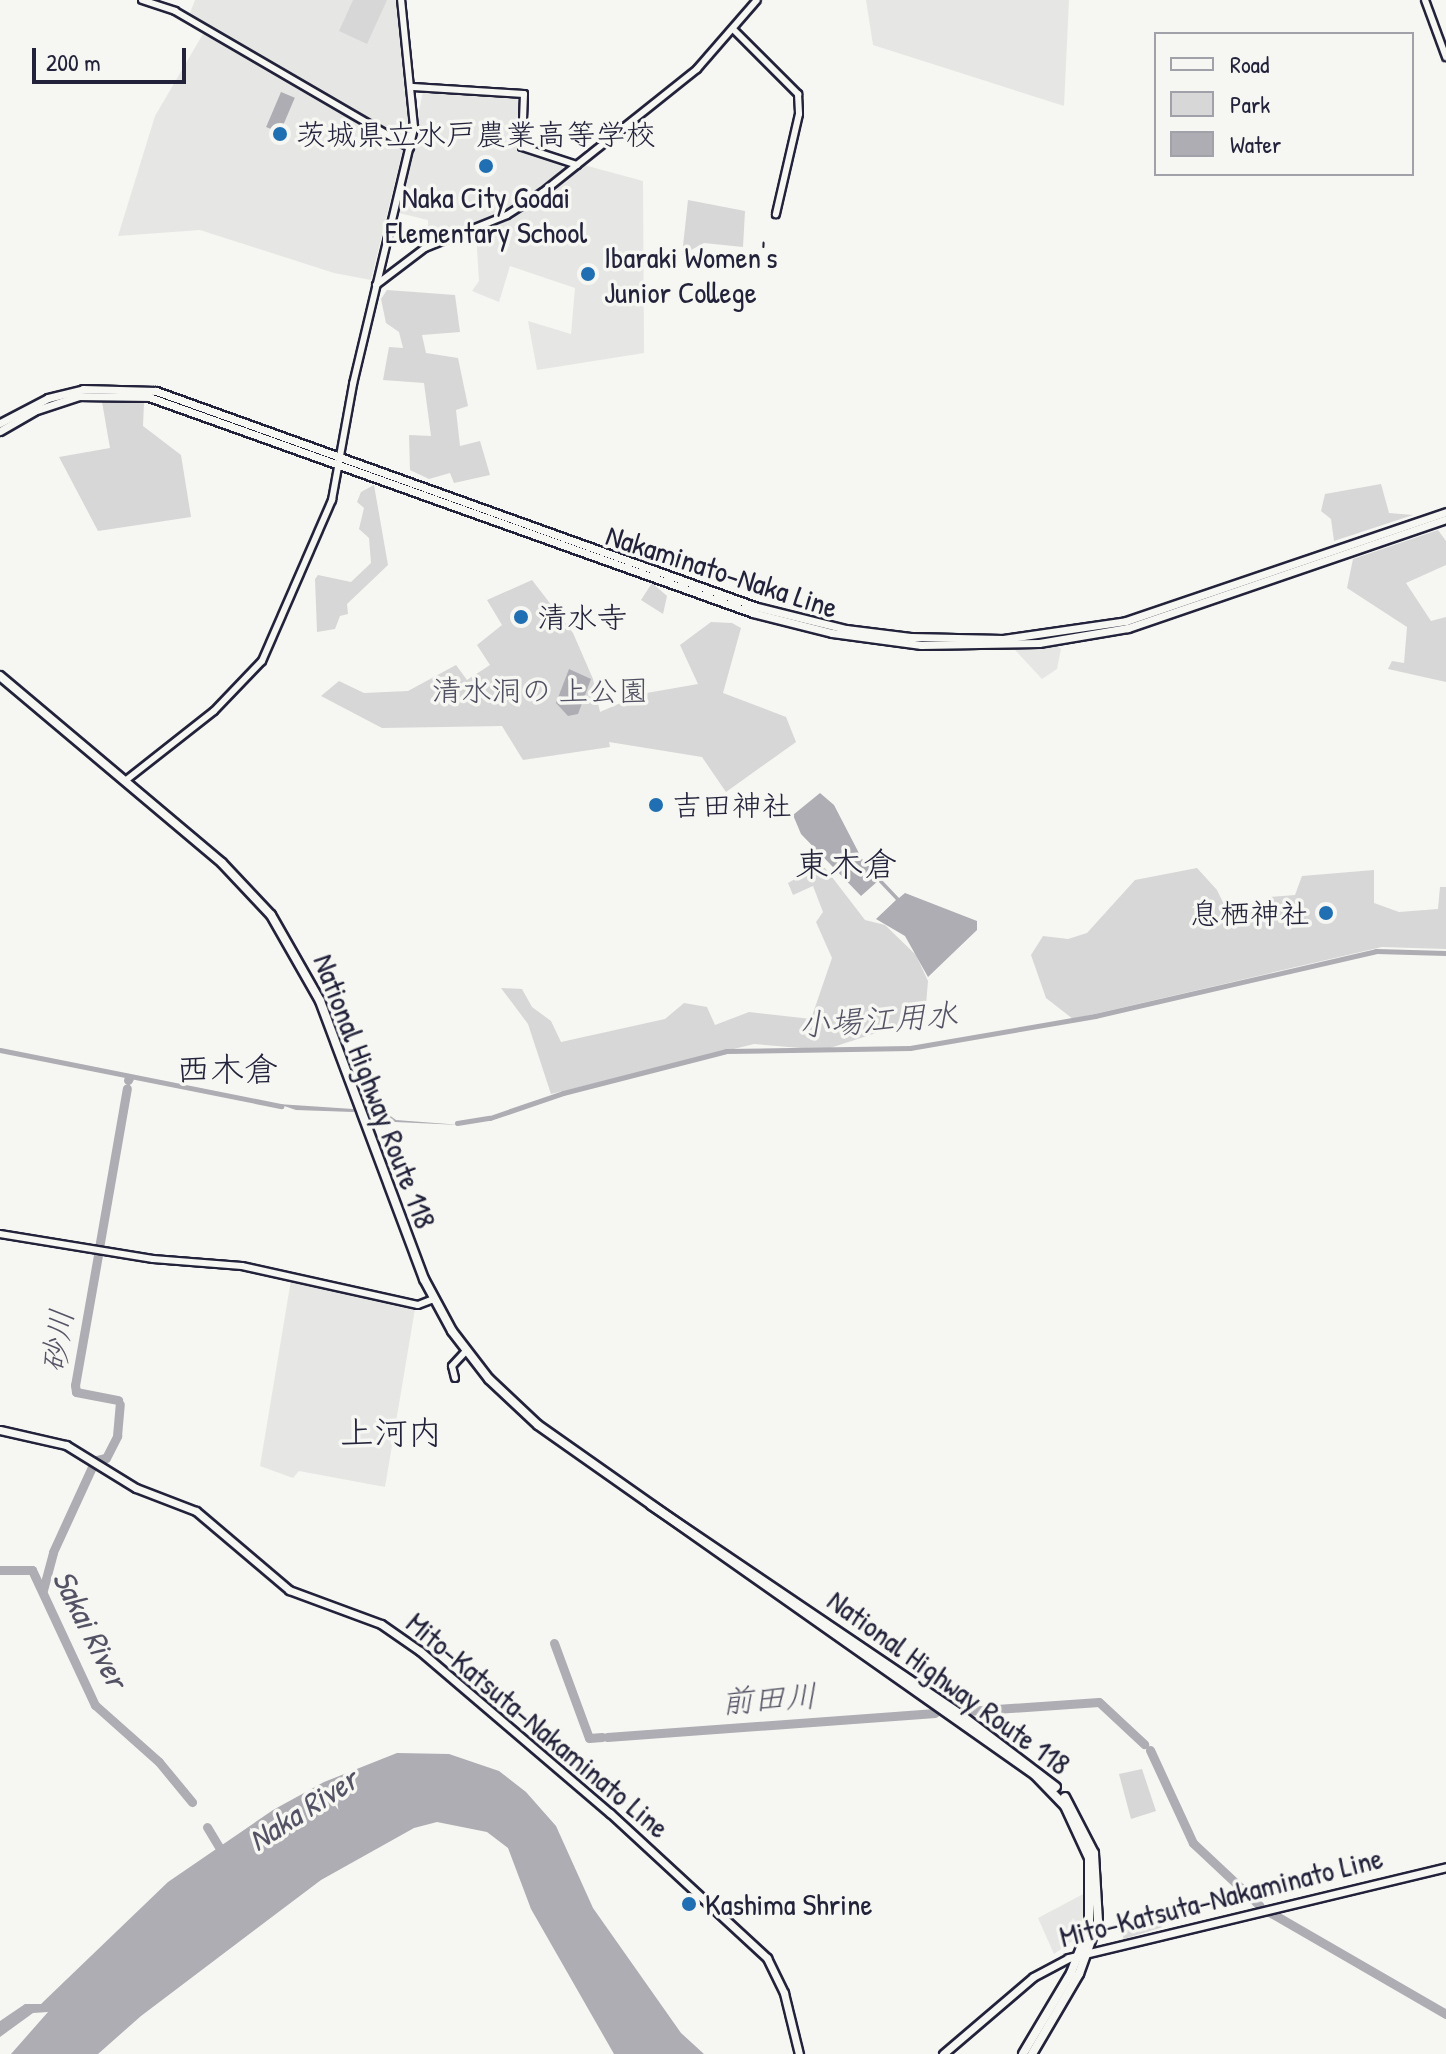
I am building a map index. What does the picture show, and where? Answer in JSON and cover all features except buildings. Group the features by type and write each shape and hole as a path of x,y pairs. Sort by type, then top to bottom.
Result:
{"highway":[{"name":"National Highway Route 118","path":"0,676 240,879 293,948 320,1001 434,1299 466,1351 538,1425 1056,1794 1080,1829 1089,1858 1091,1915 1085,1954 1032,2054"},
{"name":"National Highway Route 118","path":"1023,2054 1085,1954"}],"main road":[{"name":"Nakaminato-Naka Line","path":"0,423 65,393 119,387 168,394 753,613 832,633 921,645 1039,643 1128,628 1446,519"},
{"name":"Nakaminato-Naka Line","path":"0,431 66,399 136,394 208,414 341,459 757,607 846,629 921,638 1003,639 1126,621 1446,512"},
{"name":"Mito-Katsuta-Nakaminato Line","path":"0,1430 66,1445 136,1488 192,1509 289,1590 381,1624 420,1651 610,1813 767,1958 784,1993 799,2054"},
{"name":"Mito-Katsuta-Nakaminato Line","path":"943,2054 1033,1977 1085,1954 1446,1867"}],"street":[{"path":"142,0 175,11 410,148"},
{"path":"125,781 214,711 262,661 326,516 341,459 376,285 410,148 413,87 401,0"},
{"path":"376,285 425,248 516,211 697,69 757,0"},
{"path":"1425,0 1446,57"},
{"path":"734,30 798,94 799,114 776,214"},
{"path":"413,87 524,94 522,147 577,165"},
{"path":"0,1234 153,1259 242,1266 418,1305 434,1299"},
{"path":"455,1378 452,1366 466,1351"}],"shaded area":[{"name":"茨城県立水戸農業高等学校","path":"195,0 397,0 411,116 371,280 334,273 200,230 118,236 155,116 207,27 190,13"},
{"path":"866,0 1069,0 1064,106 873,45"},
{"name":"Naka City Godai Elementary School","path":"423,91 518,97 522,102 518,151 562,164 563,170 523,203 428,242 428,220 399,213"},
{"name":"Ibaraki Women's Junior College","path":"584,165 643,181 644,353 537,370 528,321 571,334 575,288 510,266 499,302 472,291 479,281 476,232 519,214"},
{"path":"1056,644 1061,649 1057,669 1042,679 1015,650"},
{"path":"291,1280 415,1309 385,1487 299,1471 293,1478 260,1466"},
{"path":"1085,1893 1081,1935 1054,1954 1038,1918"}],"green space":[{"path":"353,0 387,0 367,44 339,31"},
{"path":"688,200 745,211 743,247 704,243 682,255"},
{"path":"387,290 455,295 460,332 422,335 426,353 458,358 468,406 456,410 460,446 480,441 490,475 454,483 450,473 429,479 410,470 409,435 431,436 424,383 383,380 389,347 403,348 399,332 386,323 381,299"},
{"path":"102,402 144,403 143,426 181,455 191,517 98,531 59,457 110,448"},
{"path":"1381,484 1389,513 1413,515 1334,541 1331,519 1321,511 1325,494"},
{"path":"374,485 388,565 347,604 348,614 340,616 335,629 317,632 315,579 318,575 351,582 371,563 369,538 359,529 364,508 357,502 361,492"},
{"path":"1438,530 1446,541 1446,565 1406,583 1431,621 1446,617 1446,682 1388,669 1392,661 1404,663 1407,627 1347,588 1353,559"},
{"name":"清水洞の 上公園","path":"532,580 573,633 593,679 600,712 641,694 698,684 680,645 711,622 732,623 741,628 723,693 786,717 796,742 726,792 702,757 609,742 610,747 523,760 502,726 382,728 321,696 339,681 364,693 408,691 456,665 467,680 490,665 477,645 502,625 487,600"},
{"path":"652,583 667,596 663,614 641,600"},
{"path":"811,862 825,868 865,920 885,925 916,955 928,981 925,1017 824,1050 754,1044 551,1094 528,1024 501,988 522,989 532,1007 551,1021 561,1042 665,1019 684,1003 707,1007 715,1025 749,1012 811,1019 832,958 816,922 823,912 813,886 793,895 788,883 807,872"},
{"path":"1197,868 1217,890 1229,915 1261,911 1269,897 1295,895 1302,876 1374,870 1374,903 1399,912 1438,909 1440,887 1446,887 1446,949 1382,947 1073,1019 1046,998 1031,955 1043,936 1068,939 1087,933 1135,880"},
{"path":"1142,1769 1156,1811 1131,1819 1119,1774"},
{"path":"1157,1911 1162,1927 1124,1939 1119,1923"}],"water":[{"path":"281,92 295,98 280,133 266,127"},
{"path":"569,669 591,679 578,714 568,716 556,703"},
{"path":"820,793 834,805 862,859 899,898 905,893 977,921 977,930 928,977 905,936 876,919 896,900 878,881 861,896 801,834 793,815"},
{"path":"278,1104 353,1109 374,1104 396,1120 461,1125 395,1122 374,1106 353,1112 296,1110"},
{"name":"Naka River","path":"397,1753 449,1754 499,1771 526,1792 556,1826 593,1908 681,2033 704,2054 614,2054 531,1909 508,1848 487,1832 437,1822 414,1828 321,1880 141,2016 98,2054 11,2054 48,2012 33,2013 0,2037 0,2021 25,2004 41,2004 168,1882 273,1810 324,1782"}],"waterway":[{"name":"小場江用水","path":"457,1123 490,1118 563,1093 726,1051 910,1048 1095,1016 1376,951 1446,953"},
{"name":"小場江用水","path":"0,1050 281,1106"},
{"name":"砂川","path":"99,1248 127,1088"},
{"name":"砂川","path":"98,1255 75,1385 76,1392 118,1400"},
{"name":"砂川","path":"97,1460 106,1458 117,1436 120,1404"},
{"name":"砂川","path":"43,1590 53,1552 92,1467"},
{"name":"Sakai River","path":"0,1570 32,1570 95,1705 159,1762 192,1802"},
{"name":"前田川","path":"554,1643 589,1738 602,1737"},
{"name":"前田川","path":"967,1711 1099,1702 1144,1744"},
{"name":"前田川","path":"607,1737 935,1713"},
{"name":"前田川","path":"1150,1750 1193,1843 1259,1905"},
{"name":"Sakai River","path":"207,1827 224,1855"},
{"path":"1271,1913 1446,2014"}],"place":[{"name":"茨城県立水戸農業高等学校","path":"280,134"},
{"name":"Naka City Godai Elementary School","path":"486,166"},
{"name":"Ibaraki Women's Junior College","path":"588,274"},
{"name":"清水寺","path":"521,617"},
{"name":"吉田神社","path":"656,805"},
{"name":"息栖神社","path":"1326,913"},
{"name":"Kashima Shrine","path":"689,1904"}],"district":[{"name":"東木倉","path":"846,865"},
{"name":"西木倉","path":"227,1070"},
{"name":"上河内","path":"391,1433"}]}
